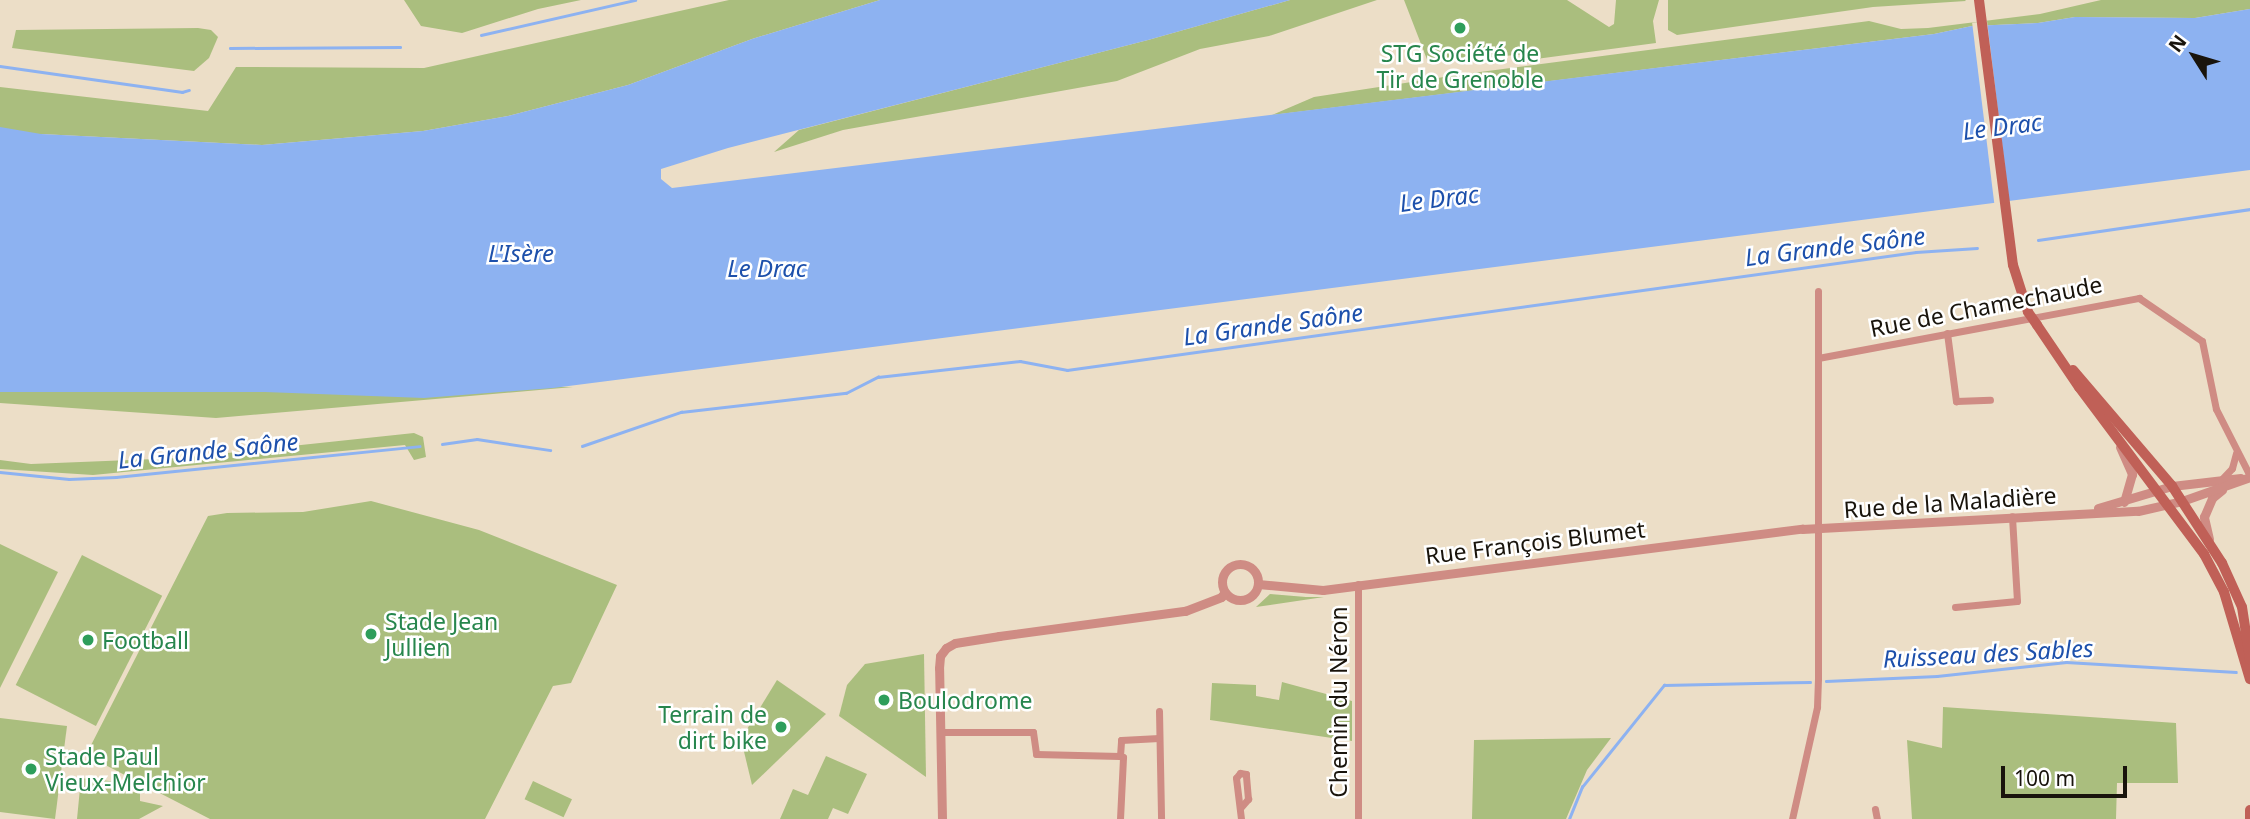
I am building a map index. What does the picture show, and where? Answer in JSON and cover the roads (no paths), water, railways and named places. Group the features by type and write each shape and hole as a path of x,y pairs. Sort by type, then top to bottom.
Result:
{"main road":[{"path":"1978,3 2015,273 2028,312 2106,424 2189,530 2224,592 2250,680"},
{"path":"2054,349 2172,486 2211,544 2242,607 2249,638 2250,670"},
{"path":"2250,810 2250,819"}],"street":[{"path":"1792,819 1817,707 1818,291"},
{"name":"Rue de Chamechaude","path":"1818,358 2127,299 2146,300 2202,341 2216,409 2250,477"},
{"path":"1947,333 1956,401 1990,400"},
{"path":"2106,424 2132,474 2122,510"},
{"path":"2211,544 2204,517 2212,498 2232,468 2236,453"},
{"path":"2223,483 2250,477"},
{"name":"Rue de la Maladière","path":"2085,512 2157,489 2223,483"},
{"name":"Rue de la Maladière","path":"1817,529 2138,511 2182,501 2223,483"},
{"path":"1955,607 2017,601 2012,516"},
{"name":"Rue François Blumet","path":"1258,584 1305,590 1708,539 1817,529"},
{"path":"1234,565 1250,567 1257,574 1258,584 1254,595 1243,600 1233,599 1225,592 1223,576 1234,565"},
{"name":"Chemin du Néron","path":"1357,584 1358,819"},
{"path":"942,819 939,668 940,656 946,648 955,643 999,636 1185,611 1221,597 1225,592"},
{"path":"1159,711 1161,819"},
{"path":"940,732 1033,733 1036,754 1120,756"},
{"path":"1120,819 1123,757 1120,756 1121,740 1159,738"},
{"path":"1241,807 1241,819"},
{"path":"1875,809 1877,819"}],"water":[{"path":"880,0 1290,0 1148,40 728,148 661,169 661,179 672,188 1934,34 1972,26 2038,23 2075,17 2195,18 2250,9 2250,170 553,388 424,398 265,392 0,392 0,127 41,134 262,145 423,131 508,116 628,85 752,39"}],"waterway":[{"path":"481,35 635,0"},
{"path":"230,48 400,47"},
{"path":"0,66 182,92 189,90"},
{"name":"La Grande Saône","path":"2038,240 2250,209"},
{"name":"La Grande Saône","path":"582,446 681,412 846,393 878,377 1020,361 1067,370 1916,252 1977,248"},
{"name":"La Grande Saône","path":"442,444 477,439 550,450"},
{"name":"La Grande Saône","path":"0,472 69,479 116,477 419,446"},
{"name":"Ruisseau des Sables","path":"1826,681 1937,676 2066,662 2236,672"},
{"name":"Ruisseau des Sables","path":"1569,819 1582,787 1664,685 1810,682"}],"place":[{"name":"STG Société de Tir de Grenoble","path":"1460,28"},
{"name":"Stade Jean Jullien","path":"371,634"},
{"name":"Football","path":"88,640"},
{"name":"Boulodrome","path":"884,700"},
{"name":"Terrain de dirt bike","path":"781,727"},
{"name":"Stade Paul Vieux-Melchior","path":"31,769"}],"water label":[{"name":"Le Drac","path":"2002,126"},
{"name":"Le Drac","path":"1439,198"},
{"name":"L'Isère","path":"521,253"},
{"name":"Le Drac","path":"767,268"}]}
